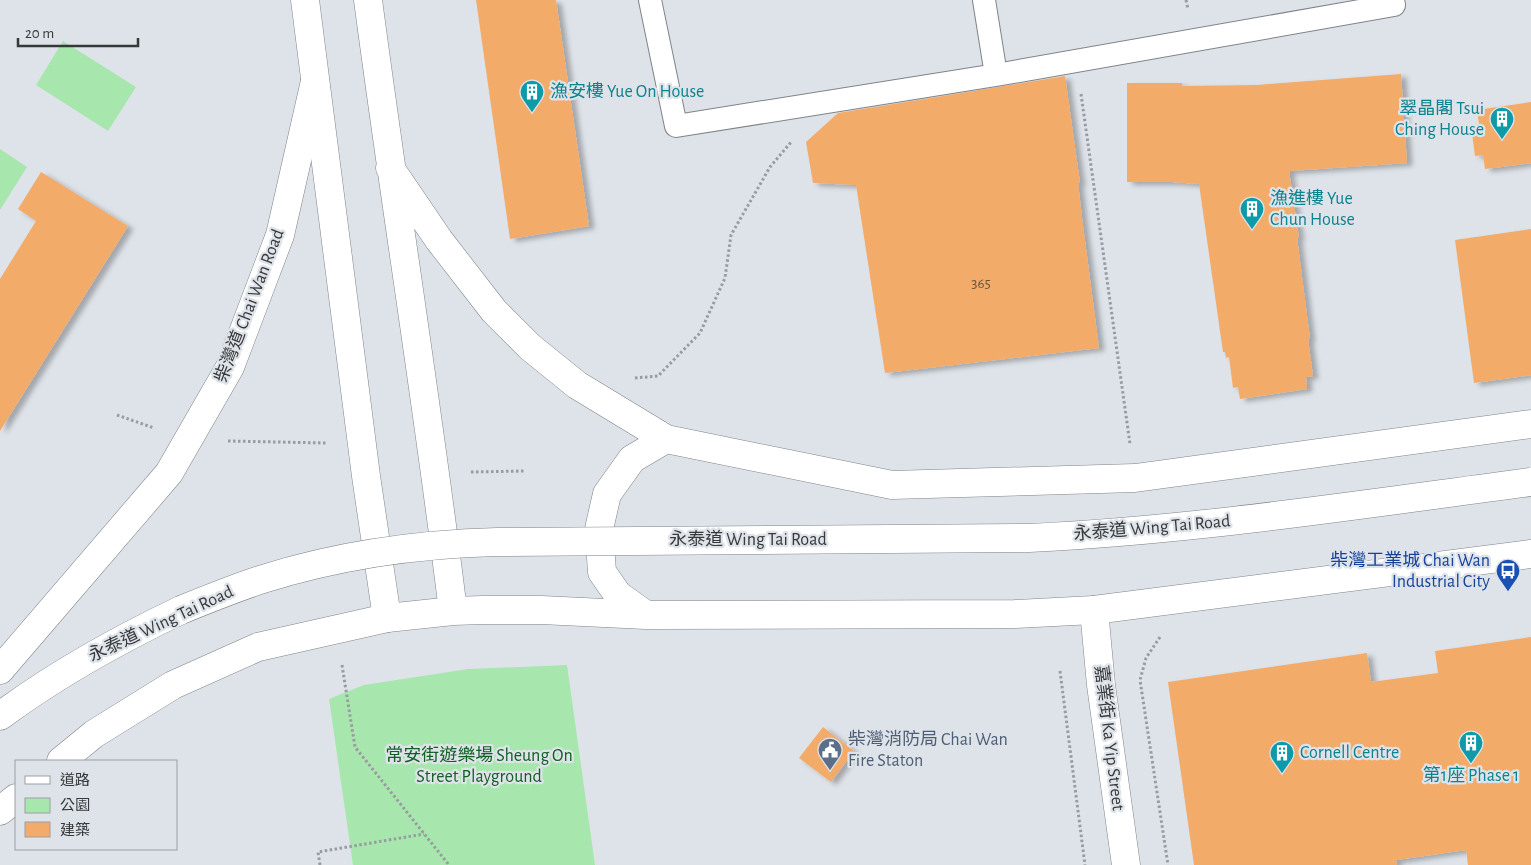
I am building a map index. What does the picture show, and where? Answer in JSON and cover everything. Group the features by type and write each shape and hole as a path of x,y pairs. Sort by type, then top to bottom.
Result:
{"main road":[{"name":"柴灣道 Chai Wan Road","path":"305,0 366,476 387,618"},
{"path":"368,0 390,168 436,472 453,611"},
{"name":"柴灣道 Chai Wan Road","path":"0,670 168,474 230,367 280,235 315,80"},
{"path":"390,168 439,240 494,311 530,347 577,385 666,439 892,484 1135,478 1531,424"},
{"path":"646,615 618,595 602,572 599,529 607,494 632,458 666,439"},
{"name":"永泰道 Wing Tai Road","path":"0,716 80,662 126,636 181,610 264,579 366,554 412,547 480,542 1029,538 1094,535 1179,527 1531,482"},
{"path":"62,760 94,734 174,684 258,647 387,618 453,611 541,610 646,615 1015,614 1094,610 1531,554"},
{"name":"嘉業街 Ka Yip Street","path":"1094,610 1100,685 1126,865"},
{"path":"0,811 15,799"}],"lane":[{"path":"650,0 676,126 1076,61 1394,5 1393,0"},
{"path":"984,0 996,75"}],"path":[{"path":"1076,61 1129,440"},
{"path":"630,379 658,376 700,333 725,278 731,235 770,167 808,122 831,102"},
{"path":"1161,636 1146,658 1140,680 1168,865"},
{"path":"342,665 355,746 449,865"},
{"path":"1060,672 1085,865"},
{"path":"320,865 318,852 424,834"}],"green space":[{"path":"63,41 136,87 108,131 36,85"},
{"path":"0,149 27,167 0,210"},
{"name":"常安街遊樂場 Sheung On Street Playground","path":"567,665 595,865 353,865 329,699 364,685 468,669"}],"building":[{"name":"漁安樓 Yue On House","path":"476,0 556,0 589,226 510,239"},
{"name":"漁進樓 Yue Chun House","path":"1401,74 1407,163 1289,171 1299,238 1297,238 1313,376 1306,377 1307,389 1240,399 1238,387 1233,388 1229,357 1226,358 1225,352 1223,352 1199,184 1127,182 1127,83 1182,83 1182,86 1256,85"},
{"path":"1065,76 1080,183 1078,183 1082,218 1099,348 885,373 856,185 813,183 806,142 838,113"},
{"name":"翠晶閣 Tsui Ching House","path":"1531,102 1531,163 1485,169 1483,155 1475,156 1471,126 1479,124 1477,110"},
{"path":"41,172 128,226 0,431 0,279 36,221 18,209"},
{"path":"1531,229 1531,375 1474,383 1455,240"},
{"path":"1531,637 1531,865 1468,865 1466,850 1396,860 1397,865 1194,865 1168,682 1367,653 1371,682 1438,673 1435,651"},
{"path":"823,727 854,751 831,782 799,758"}],"place":[{"name":"漁安樓 Yue On House","path":"532,113"},
{"name":"翠晶閣 Tsui Ching House","path":"1502,140"},
{"name":"漁進樓 Yue Chun House","path":"1252,230"},
{"name":"柴灣工業城 Chai Wan Industrial City","path":"1508,592"},
{"name":"第1座 Phase 1","path":"1471,764"},
{"name":"柴灣消防局 Chai Wan Fire Staton","path":"830,771"},
{"name":"Cornell Centre","path":"1282,774"}]}
